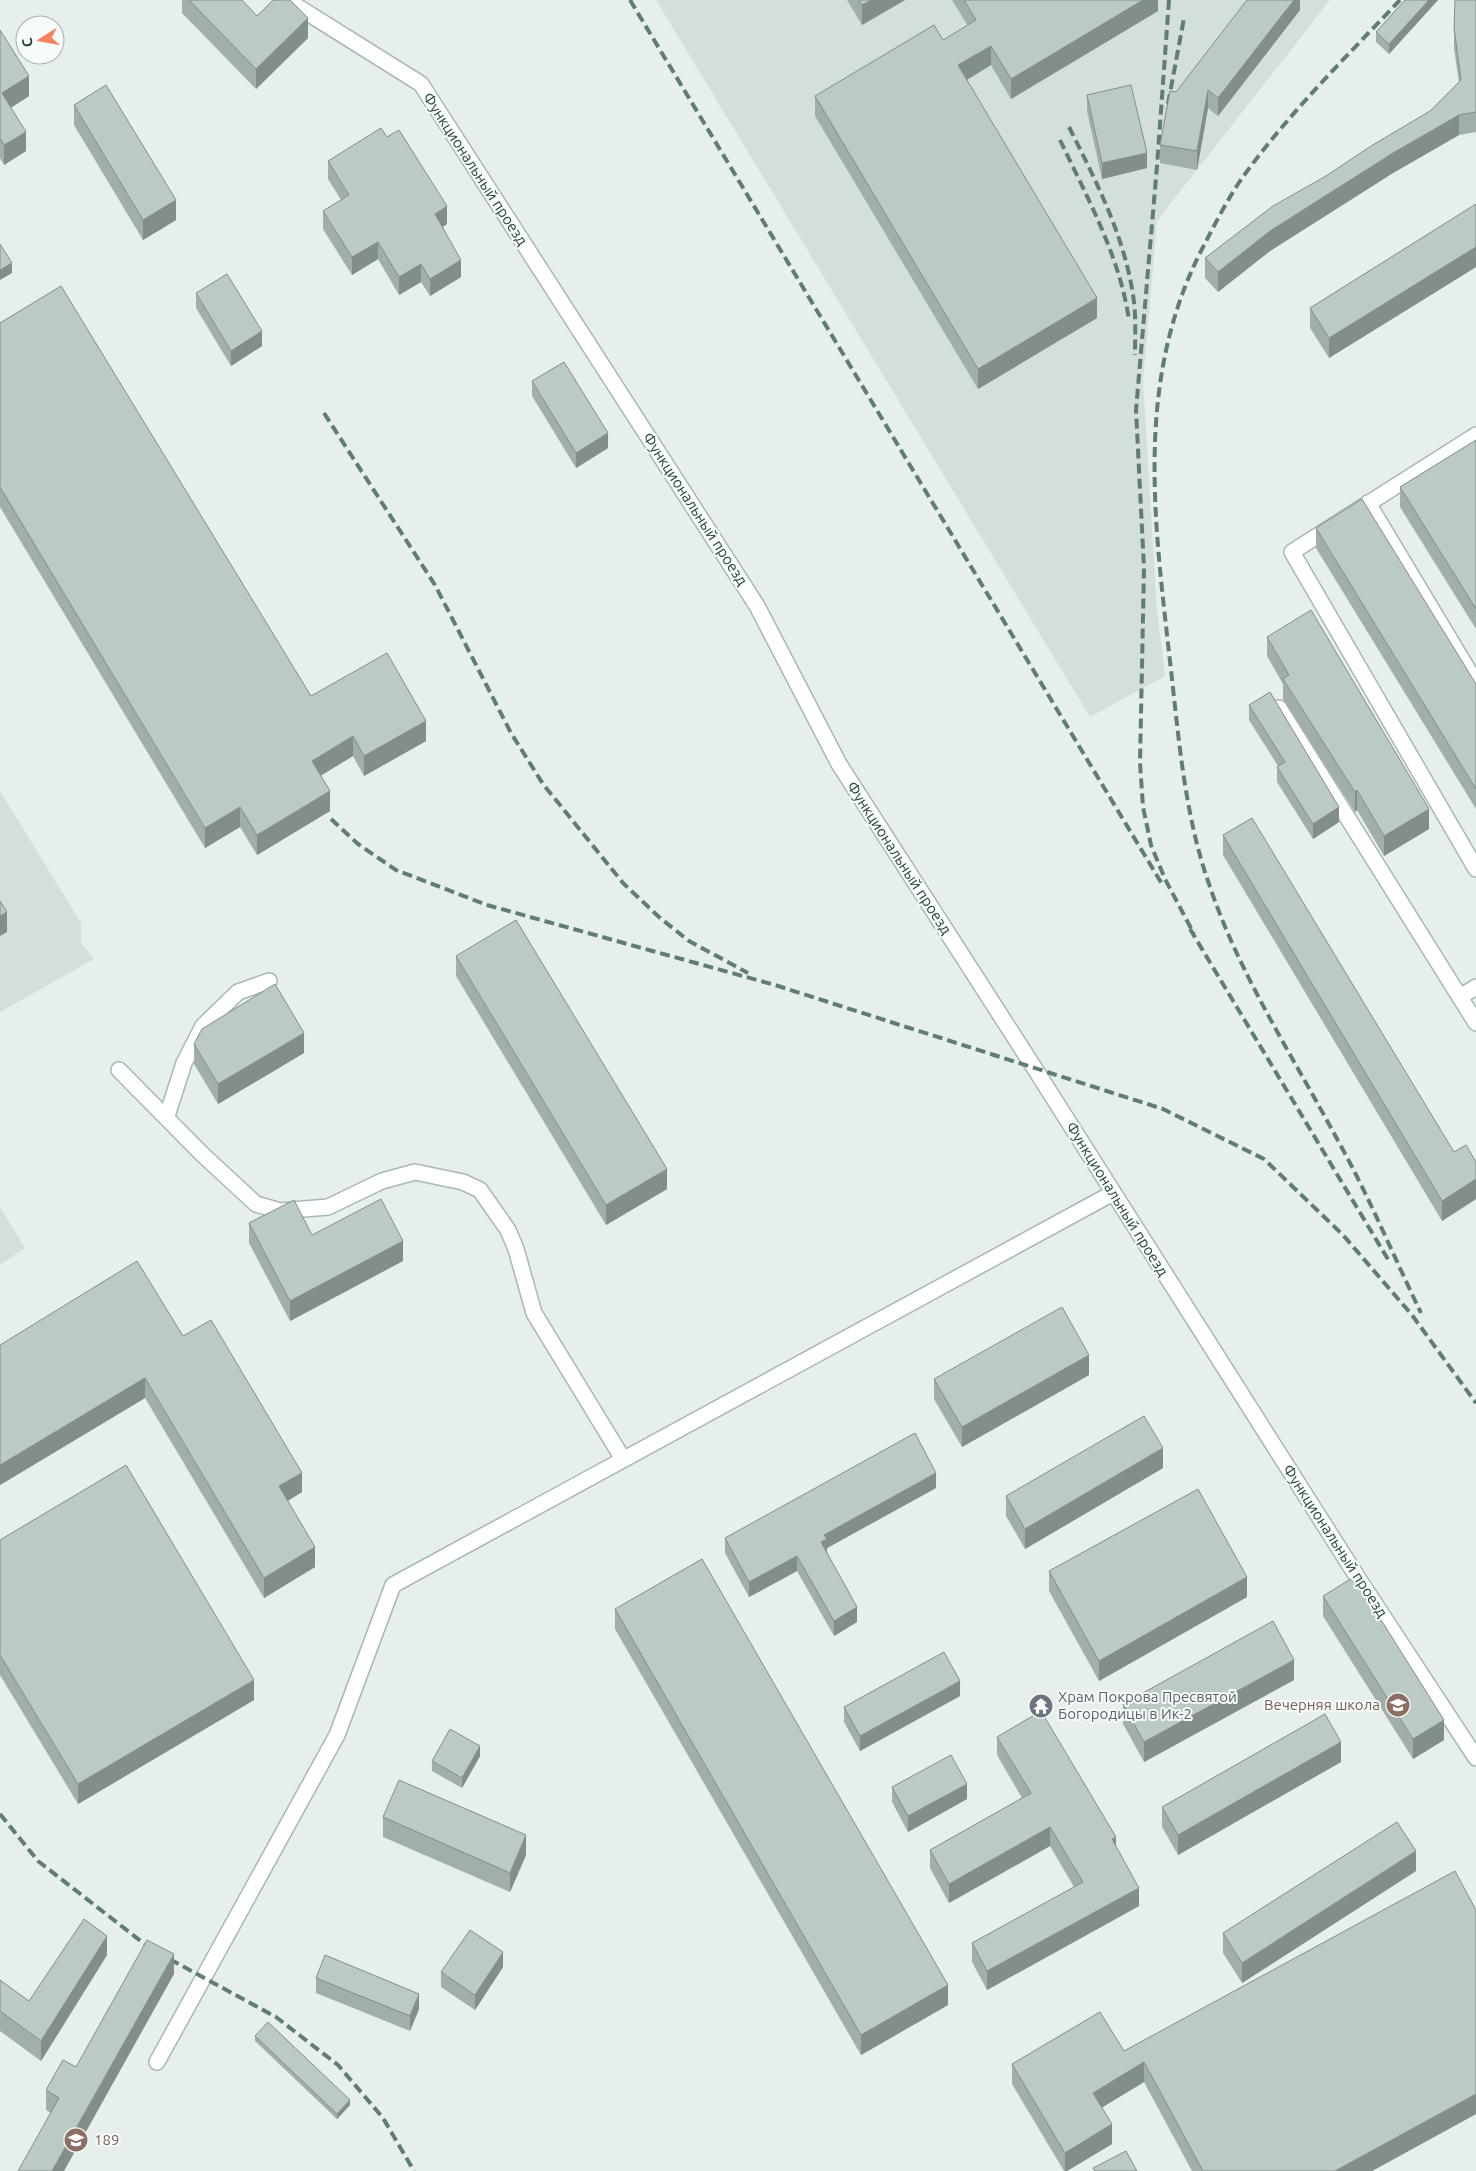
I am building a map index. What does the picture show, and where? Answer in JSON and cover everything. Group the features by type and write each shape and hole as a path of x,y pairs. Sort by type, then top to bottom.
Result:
{"street":[{"name":"Функциональный проезд","path":"287,0 421,84 757,606 838,764 1356,1575 1476,1758"},
{"path":"1476,435 1292,552 1476,869"},
{"path":"1368,503 1476,683"},
{"path":"1279,707 1476,1022"},
{"path":"167,1116 184,1063 203,1026 238,992 269,981"},
{"path":"1460,997 1476,987"},
{"path":"119,1070 167,1116 202,1154 256,1204 280,1211 328,1207 382,1181 415,1172 463,1182 480,1190 508,1230 534,1313 623,1459"},
{"path":"157,2062 337,1735 393,1584 1113,1192"}],"shaded area":[{"path":"656,0 1330,0 1157,221 1143,382 1157,610 1165,676 1090,717"},
{"path":"0,791 81,923 81,943 94,959 0,1012"},
{"path":"0,1207 25,1248 0,1265"}],"building":[{"path":"189,0 242,0 257,16 273,0 290,0 308,18 256,69"},
{"path":"859,0 871,0 862,5"},
{"path":"964,0 1143,0 1011,79 991,46 958,65 1097,298 978,369 815,96 934,25 943,40 976,20"},
{"path":"1247,0 1294,0 1218,98 1208,90 1197,151 1160,145 1170,91 1176,92"},
{"path":"1405,0 1429,0 1389,44 1376,32"},
{"path":"1455,0 1476,0 1476,112 1459,115 1393,153 1270,231 1218,272 1205,258 1273,206 1326,176 1371,146 1430,111 1461,80 1454,28"},
{"path":"0,30 15,54 15,65 22,65 29,76 2,93 26,132 4,145 0,138"},
{"path":"106,85 176,200 143,220 74,105"},
{"path":"1131,85 1147,153 1102,163 1087,95"},
{"path":"381,128 387,137 399,130 447,206 435,214 461,260 430,279 421,264 399,277 378,242 352,257 323,211 349,195 328,161"},
{"path":"1476,204 1476,247 1329,338 1310,308"},
{"path":"0,244 12,263 0,270"},
{"path":"227,274 262,331 231,351 196,293"},
{"path":"61,286 311,696 387,653 426,721 364,756 353,736 312,761 330,791 257,835 240,807 205,828 0,487 0,323"},
{"path":"564,362 608,433 576,453 532,381"},
{"path":"1476,440 1476,609 1400,487"},
{"path":"1362,499 1476,684 1476,789 1316,528"},
{"path":"1311,610 1429,809 1384,836 1357,790 1355,792 1283,679 1289,675 1267,637"},
{"path":"1270,692 1339,807 1313,824 1277,767 1285,762 1249,705"},
{"path":"1252,818 1454,1152 1466,1145 1476,1162 1476,1179 1442,1201 1223,835"},
{"path":"0,901 7,912 0,916"},
{"path":"516,920 667,1169 606,1205 456,956"},
{"path":"275,984 304,1033 218,1084 194,1044 202,1029"},
{"path":"381,1199 403,1241 290,1301 249,1223 294,1200 312,1235"},
{"path":"137,1261 183,1336 211,1320 302,1473 279,1486 315,1547 264,1578 145,1378 0,1465 0,1345"},
{"path":"1062,1307 1089,1355 962,1427 934,1379"},
{"path":"1144,1416 1163,1448 1025,1529 1006,1496"},
{"path":"915,1433 936,1473 824,1535 827,1539 821,1542 857,1607 834,1621 797,1556 749,1582 725,1538"},
{"path":"126,1465 254,1680 78,1784 0,1655 0,1540"},
{"path":"1198,1489 1247,1577 1099,1661 1049,1571"},
{"path":"702,1559 948,1985 861,2035 615,1609"},
{"path":"1354,1577 1444,1720 1413,1739 1323,1596"},
{"path":"1273,1621 1294,1660 1144,1742 1123,1704"},
{"path":"944,1652 960,1681 860,1736 844,1707"},
{"path":"1041,1711 1116,1837 1112,1839 1139,1888 987,1971 972,1943 1083,1882 1050,1827 949,1884 930,1850 1031,1793 997,1737"},
{"path":"1325,1714 1341,1742 1178,1835 1162,1807"},
{"path":"450,1729 480,1746 462,1778 432,1761"},
{"path":"951,1755 967,1784 908,1816 892,1787"},
{"path":"399,1780 526,1835 510,1873 383,1817"},
{"path":"1397,1822 1416,1851 1242,1963 1223,1933"},
{"path":"1455,1871 1476,1910 1476,2094 1335,2171 1203,2171 1144,2062 1093,2093 1112,2124 1065,2153 1012,2064 1100,2012 1124,2051"},
{"path":"84,1919 107,1936 41,2041 0,2011 0,1980 29,2001"},
{"path":"470,1930 503,1952 475,1995 441,1972"},
{"path":"147,1940 174,1954 52,2171 18,2171 59,2098 46,2090 63,2060 76,2067"},
{"path":"325,1955 419,1994 410,2016 316,1978"},
{"path":"268,2022 350,2100 337,2114 255,2036"},
{"path":"1126,2151 1137,2171 1095,2171 1093,2168"}],"railway":[{"path":"630,0 1162,884"},
{"path":"1169,0 1136,410 1144,568 1140,763 1143,807 1151,845 1165,879 1194,934"},
{"path":"1400,0 1281,128 1233,191 1217,220 1180,300 1166,351 1158,404 1155,456 1159,562 1177,724 1194,832 1209,884 1221,917 1250,981 1348,1159 1421,1313"},
{"path":"1168,104 1184,18"},
{"path":"1069,127 1100,190 1124,256 1134,302 1135,355"},
{"path":"1060,140 1110,250 1125,297 1129,320"},
{"path":"324,413 435,585 511,733 543,784 623,883 659,917 689,941 748,973"},
{"path":"331,819 358,844 396,870 487,905 775,985 1163,1109 1264,1159 1343,1235 1412,1315 1476,1403"},
{"path":"1190,929 1389,1261"},
{"path":"0,1814 38,1861 151,1949 276,2017 338,2065 383,2118 414,2171"}],"place":[{"name":"Вечерняя школа","path":"1398,1705"},
{"name":"Храм Покрова Пресвятой Богородицы в Ик-2","path":"1041,1706"},
{"name":"189","path":"76,2140"}]}
